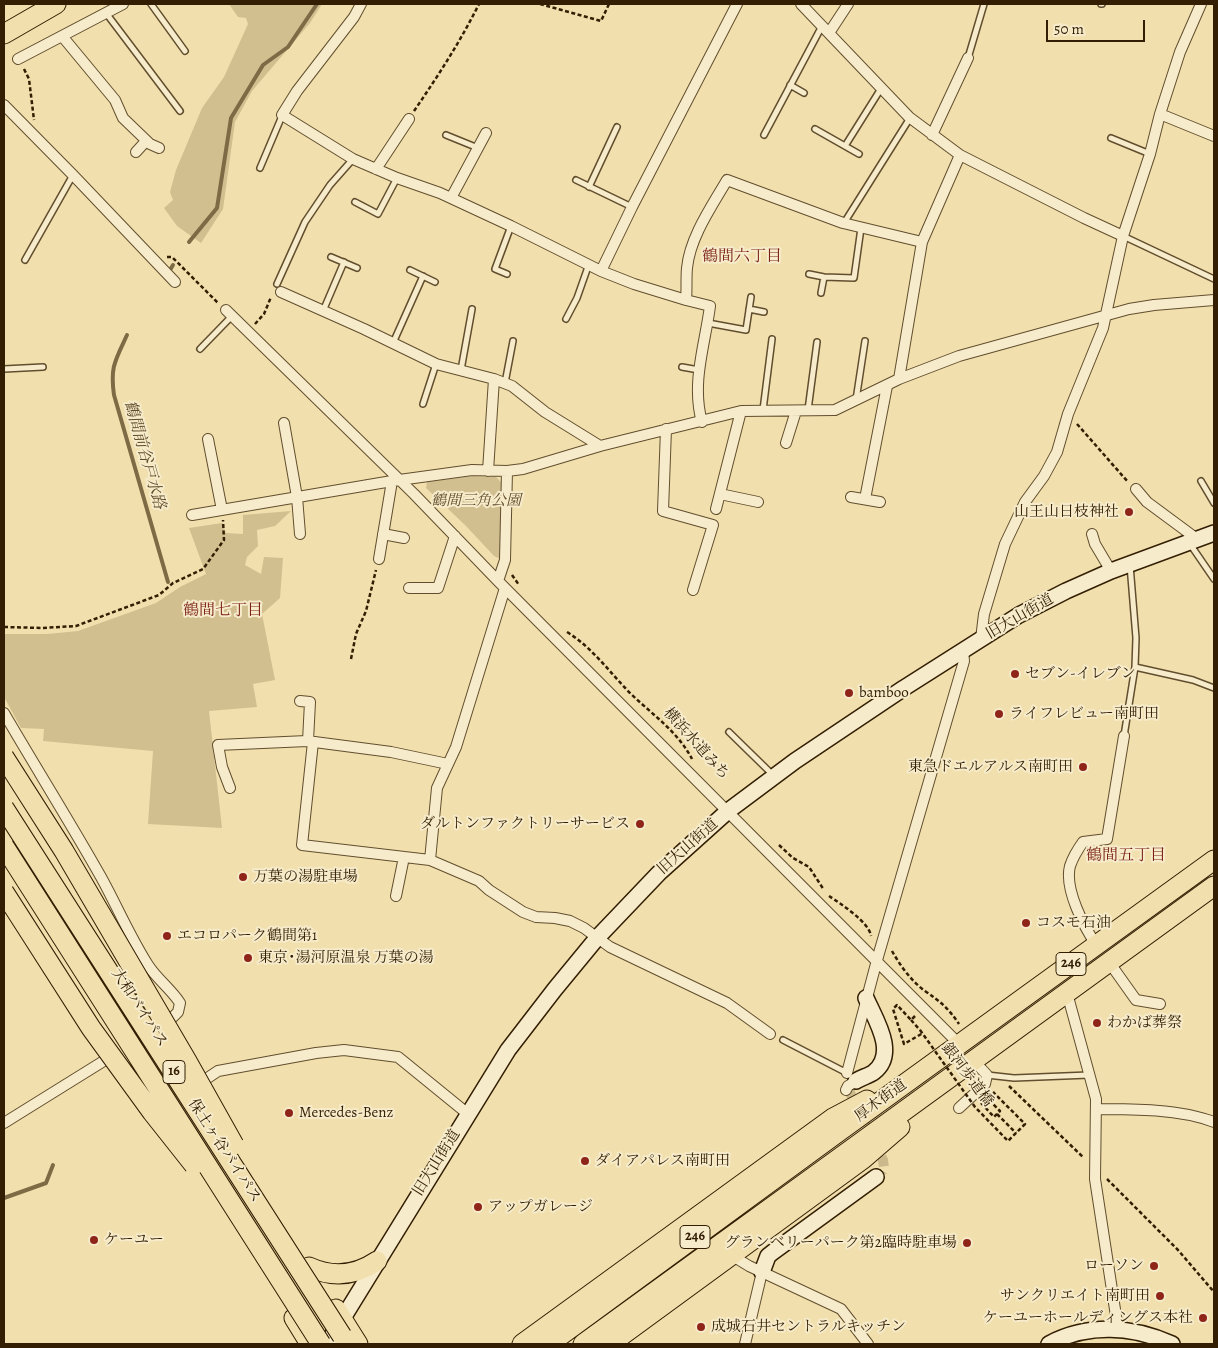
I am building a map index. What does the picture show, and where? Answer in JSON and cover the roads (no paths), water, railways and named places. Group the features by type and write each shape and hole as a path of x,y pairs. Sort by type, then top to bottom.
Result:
{"highway":[{"path":"4,34 56,4"},
{"path":"4,758 64,851 216,1111 303,1267 339,1275 361,1271 377,1261"},
{"name":"大和バイパス","path":"4,796 192,1088 303,1267"},
{"name":"保土ヶ谷バイパス","path":"4,808 303,1267 343,1338"},
{"name":"保土ヶ谷バイパス","path":"4,846 321,1344"},
{"name":"厚木街道","path":"549,1344 1214,860"},
{"name":"16","path":"4,867 165,1113 310,1344"},
{"name":"厚木街道","path":"583,1344 1214,886"},
{"path":"4,892 91,1028 152,1112 256,1242"},
{"path":"610,1344 863,1159 974,1061"},
{"path":"522,1344 832,1118 928,1068"}],"street":[{"path":"18,59 124,4"},
{"path":"361,4 354,17 297,91 282,115 353,159 451,198 601,271 634,284 710,306 697,379 698,408 702,422"},
{"path":"601,271 737,4"},
{"path":"801,4 910,118 960,155 1123,236"},
{"path":"825,29 848,4"},
{"path":"980,639 984,614 1005,544 1025,502 1044,476 1057,452 1068,414 1096,346 1105,316 1123,236 1150,154 1160,114 1180,52 1201,4"},
{"path":"62,36 115,100 123,118 146,141 159,148"},
{"path":"932,134 968,58"},
{"path":"4,105 175,282"},
{"path":"1160,114 1214,136"},
{"path":"376,169 409,119"},
{"path":"451,198 486,133"},
{"path":"136,152 146,141"},
{"path":"899,380 922,242 960,155"},
{"path":"686,300 687,268 697,232 727,180 843,224 922,242"},
{"path":"277,289 436,364 494,379 512,386 545,412 600,446"},
{"path":"192,515 472,470 507,471 523,469 600,446 741,412 835,410 899,380 958,356 1129,309 1154,304 1214,300"},
{"path":"229,313 396,481 455,536 960,1045"},
{"path":"488,471 494,379"},
{"path":"865,500 887,386"},
{"path":"786,443 796,411"},
{"path":"716,509 741,412"},
{"path":"284,423 297,497 300,534"},
{"path":"666,429 663,511 713,525 693,590"},
{"path":"208,440 222,510"},
{"path":"430,860 437,788 456,748 502,584 505,560 507,471"},
{"path":"379,558 396,481"},
{"path":"1136,489 1146,502 1193,541"},
{"path":"720,494 758,502"},
{"path":"851,497 880,502"},
{"name":"旧大山街道","path":"343,1338 377,1261 508,1050 555,988 597,938 659,873 728,811 774,776 850,723 1020,614 1066,590 1214,533"},
{"path":"383,534 404,538"},
{"path":"1092,534 1095,544 1111,572"},
{"path":"409,588 438,588 455,536"},
{"path":"850,1083 866,998 964,661 963,650"},
{"path":"300,702 310,702 311,742 302,845 430,860 479,881 489,890 523,912 536,917 555,918 584,928 610,947 727,1004 770,1034"},
{"path":"4,713 101,878 136,945 150,967 180,1003 178,1012 173,1018 4,1123"},
{"path":"1097,946 1086,930 1077,907 1070,883 1070,867 1083,842 1107,839 1124,736"},
{"path":"230,788 222,767 218,745 311,742 391,752 448,764"},
{"path":"396,896 404,857"},
{"path":"1109,962 1136,1000 1160,1004"},
{"path":"1067,993 1090,1075 1097,1109 1095,1178 1118,1329"},
{"path":"850,1083 874,1072 881,1063 885,1052 884,1039 866,998"},
{"path":"192,1088 218,1071 344,1050 398,1057 468,1114"},
{"path":"959,1108 985,1084 987,1074 974,1061"},
{"path":"1097,1109 1121,1109 1199,1116 1214,1122"},
{"path":"745,1344 762,1272 768,1256 880,1173"},
{"path":"731,1255 734,1259 841,1309 868,1344"},
{"path":"1049,1344 1064,1337 1087,1331 1118,1329 1149,1335 1172,1344"}],"lane":[{"path":"151,4 185,51"},
{"path":"968,58 984,4"},
{"path":"106,13 180,111"},
{"path":"764,135 790,85 825,29"},
{"path":"790,85 804,92"},
{"path":"845,146 882,87"},
{"path":"260,168 282,115"},
{"path":"843,224 910,118"},
{"path":"589,186 617,127"},
{"path":"815,129 859,154"},
{"path":"446,135 478,148"},
{"path":"1111,138 1150,154"},
{"path":"277,289 305,222 330,185 353,159"},
{"path":"25,260 73,175"},
{"path":"355,202 378,214 397,178"},
{"path":"576,180 632,207"},
{"path":"507,274 494,269 511,226"},
{"path":"809,274 824,277 854,278 861,228"},
{"path":"1123,236 1214,279"},
{"path":"331,257 356,268"},
{"path":"323,311 344,262"},
{"path":"566,319 577,298 589,264"},
{"path":"410,270 435,282"},
{"path":"392,343 423,276"},
{"path":"821,293 824,277"},
{"path":"708,323 746,330 751,297"},
{"path":"461,370 472,309"},
{"path":"749,309 764,312"},
{"path":"200,349 229,313"},
{"path":"763,411 772,338"},
{"path":"505,383 513,340"},
{"path":"856,400 865,341"},
{"path":"808,410 817,342"},
{"path":"423,404 436,364"},
{"path":"682,367 699,370"},
{"path":"4,369 42,368"},
{"path":"1201,481 1214,503"},
{"path":"1193,541 1214,579"},
{"path":"1124,736 1135,668 1136,638 1130,564"},
{"path":"1135,668 1193,680 1214,688"},
{"path":"729,732 774,776"},
{"path":"783,1040 850,1083"},
{"path":"987,1074 1014,1078 1090,1075"}],"waterway":[{"name":"鶴間前谷戸水路","path":"189,242 217,208 231,118 263,65 288,47 317,4"},
{"name":"鶴間前谷戸水路","path":"170,270 173,265"},
{"name":"鶴間前谷戸水路","path":"127,335 119,351 113,371 114,395 168,582"},
{"name":"鶴間前谷戸水路","path":"4,1198 46,1183 53,1165"}],"tunnel":[{"path":"850,1089 850,1093 883,1160 884,1168 882,1172"}],"place":[{"name":"山王山日枝神社","path":"1129,512"},
{"name":"セブン-イレブン","path":"1015,674"},
{"name":"bamboo","path":"849,693"},
{"name":"ライフレビュー南町田","path":"999,714"},
{"name":"東急ドエルアルス南町田","path":"1083,767"},
{"name":"ダルトンファクトリーサービス","path":"640,824"},
{"name":"万葉の湯駐車場","path":"243,877"},
{"name":"コスモ石油","path":"1026,923"},
{"name":"エコロパーク鶴間第1","path":"167,936"},
{"name":"東京･湯河原温泉 万葉の湯","path":"248,958"},
{"name":"わかば葬祭","path":"1097,1023"},
{"name":"Mercedes-Benz","path":"289,1113"},
{"name":"ダイアパレス南町田","path":"585,1161"},
{"name":"アップガレージ","path":"478,1207"},
{"name":"ケーユー","path":"94,1240"},
{"name":"グランベリーパーク第2臨時駐車場","path":"967,1243"},
{"name":"ローソン","path":"1154,1266"},
{"name":"サンクリエイト南町田","path":"1160,1296"},
{"name":"ケーユーホールディングス本社","path":"1203,1318"},
{"name":"成城石井セントラルキッチン","path":"701,1327"}],"district":[{"name":"鶴間六丁目","path":"742,257"},
{"name":"鶴間七丁目","path":"223,611"},
{"name":"鶴間五丁目","path":"1126,856"}],"park label":[{"name":"鶴間三角公園","path":"476,501"}]}
